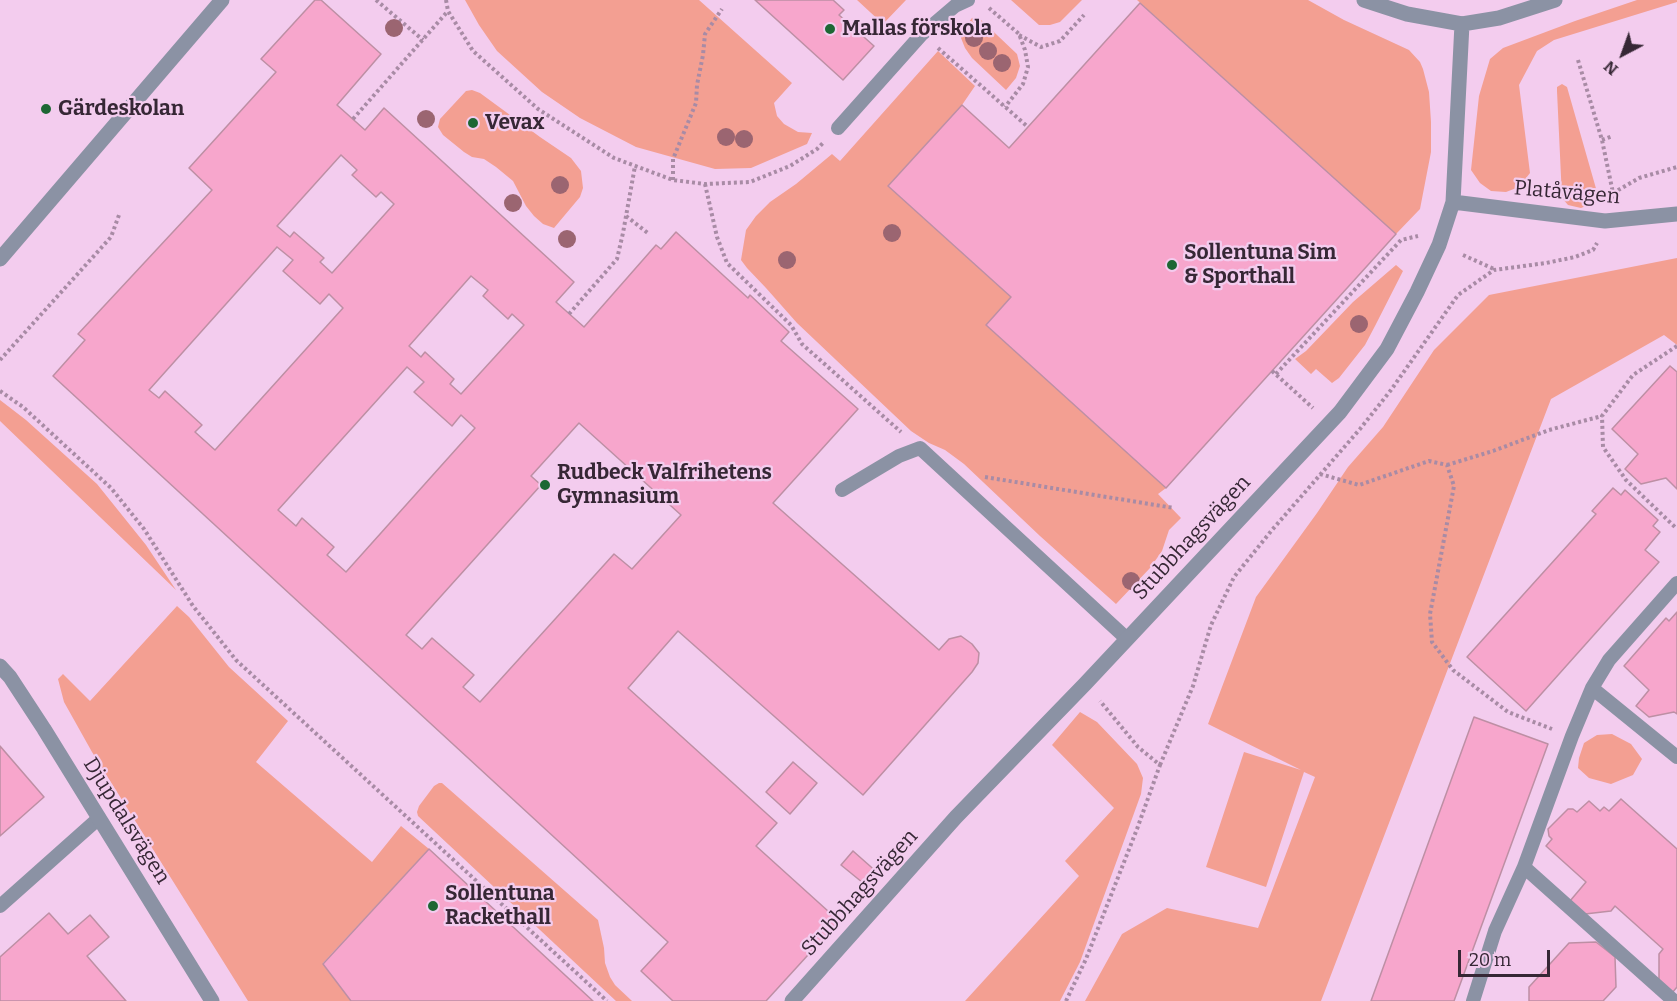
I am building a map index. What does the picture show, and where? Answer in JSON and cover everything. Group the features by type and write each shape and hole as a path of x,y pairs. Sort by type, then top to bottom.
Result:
{"street":[{"path":"0,259 222,0"},
{"path":"1364,0 1407,14 1462,24 1499,18 1555,0"},
{"name":"Stubbhagsvägen","path":"792,1001 956,816 1085,684 1340,412 1387,349 1439,244 1453,202 1462,24"},
{"name":"Platåvägen","path":"1453,202 1605,221 1677,214"},
{"name":"Djupdalsvägen","path":"0,666 22,694 212,1001"}],"lane":[{"path":"838,128 921,35 955,6 968,0"},
{"path":"842,490 899,456 920,448 1126,638"},
{"path":"1473,1001 1495,931 1524,867 1592,688 1609,660 1677,583"},
{"path":"1592,688 1677,757"},
{"path":"0,906 99,818"},
{"path":"1524,867 1674,1001"}],"path":[{"path":"376,0 423,40"},
{"path":"446,0 448,11 472,51 538,109 614,158 673,180 705,184 750,182 790,166 817,149 838,128"},
{"path":"987,7 1018,34 1041,47 1060,41 1084,15"},
{"path":"673,180 673,159 696,103 705,34 722,9"},
{"path":"353,119 448,11"},
{"path":"1005,107 1023,84 1028,67 1025,50 1018,34"},
{"path":"921,35 953,60 1028,127"},
{"path":"1578,60 1602,140 1613,193 1611,201"},
{"path":"1602,140 1612,136"},
{"path":"569,314 617,259 634,166"},
{"path":"1613,193 1639,178 1677,167"},
{"path":"705,184 717,237 727,263 791,325 802,344 920,448"},
{"path":"0,360 111,237 119,216"},
{"path":"626,216 649,234"},
{"path":"1318,412 1274,372 1401,240 1419,235"},
{"path":"1066,1001 1086,959 1160,765 1193,686 1211,625 1234,577 1391,390 1458,295 1494,270 1575,257 1593,250 1598,242"},
{"path":"1463,255 1494,270"},
{"path":"1320,474 1359,485 1429,461 1447,465 1549,430 1602,416 1633,375 1677,346"},
{"path":"0,391 24,407 111,488 144,530 194,606 236,660 607,1001"},
{"path":"1602,416 1603,447 1626,480 1677,529"},
{"path":"1447,465 1454,486 1430,614 1432,642 1453,670 1508,712 1572,736"},
{"path":"983,476 1174,508"},
{"path":"1085,684 1138,747 1160,765"}],"shaded area":[{"path":"465,0 699,0 792,83 774,103 777,116 784,124 798,132 812,133 807,144 751,168 715,169 636,147 580,118 542,92 497,51"},
{"path":"857,0 906,0 883,24"},
{"path":"1011,0 1082,0 1060,22 1039,25"},
{"path":"1137,0 1308,0 1344,20 1409,50 1420,62 1429,92 1431,152 1420,209 1396,234"},
{"path":"1637,0 1677,0 1677,2 1554,40 1537,51 1519,85 1530,173 1519,187 1506,192 1491,191 1480,183 1471,170 1479,96 1490,59 1503,48"},
{"path":"978,17 1017,54 1020,66 1016,78 1006,90 972,58 961,38 972,18"},
{"path":"938,51 975,86 962,105 888,186 1011,297 986,325 1166,488 1158,494 1181,518 1169,530 1162,551 1150,568 1116,604 964,464 945,450 911,431 797,323 741,260 746,230 756,216 770,202 832,154 840,161"},
{"path":"1562,84 1567,87 1597,192 1591,204 1581,208 1568,205 1562,198 1557,87"},
{"path":"472,90 480,93 571,158 581,171 583,188 580,197 554,228 543,224 534,216 513,181 484,159 472,157 464,152 443,135 438,127 440,119 466,91"},
{"path":"1677,258 1677,345 1664,335 1551,399 1321,1001 1085,1001 1122,934 1167,908 1258,928 1315,777 1304,772 1266,887 1206,867 1244,752 1301,770 1208,724 1256,597 1348,467 1383,427 1434,350 1489,295"},
{"path":"1396,265 1403,271 1365,345 1339,378 1332,383 1316,369 1311,374 1295,359 1306,351 1353,302"},
{"path":"0,400 26,420 97,484 146,545 176,590 0,421"},
{"path":"177,606 189,617 229,667 288,721 256,762 372,862 401,826 429,849 323,963 351,1001 248,1001 92,752 64,702 58,679 63,674 90,701"},
{"path":"1080,712 1097,722 1137,764 1143,778 1141,794 1080,962 1060,1001 965,1001 1079,876 1065,861 1114,808 1052,745"},
{"path":"1612,734 1631,744 1642,759 1633,775 1611,784 1589,778 1578,768 1584,743 1597,735"},
{"path":"442,783 598,920 605,963 610,977 632,1001 616,1001 418,816 419,806 434,786"}],"building":[{"name":"Rudbeck Valfrihetens Gymnasium","path":"315,0 321,0 381,54 337,105 365,130 384,108 574,282 556,302 584,327 656,245 661,249 676,232 748,298 750,295 789,332 781,341 858,409 773,503 939,650 949,639 961,636 972,644 979,653 978,663 972,672 863,795 678,631 628,688 777,823 756,846 839,921 766,1001 673,1001 641,971 668,942 53,376 85,340 78,334 212,190 189,168 276,72 261,59","holes":["341,155 357,170 352,175 376,197 381,192 394,204 332,273 320,262 324,258 294,232 290,237 277,226","277,247 293,260 283,271 320,304 329,294 343,308 215,450 195,432 202,425 165,391 159,398 149,390","471,276 488,290 483,296 508,319 512,314 524,325 461,394 450,384 454,379 425,352 421,357 409,346","407,367 424,382 414,392 452,426 461,415 475,428 346,572 327,555 334,547 302,518 296,526 278,510","579,423 681,515 632,569 614,554 480,702 463,687 474,675 432,638 422,649 406,635 541,485 531,476"]},
{"path":"755,0 833,0 844,10 839,15 874,46 843,80"},
{"name":"Sollentuna Sim & Sporthall","path":"1140,3 1396,234 1166,488 986,325 1011,297 888,186 962,105 1009,148"},
{"path":"1670,366 1677,372 1677,489 1666,478 1641,484 1625,469 1638,454 1612,429"},
{"path":"1613,488 1621,495 1625,490 1658,520 1653,526 1660,532 1645,550 1659,562 1526,711 1467,657 1596,514 1592,511"},
{"path":"1677,612 1677,714 1674,712 1649,717 1636,706 1649,690 1624,666 1666,618 1669,621"},
{"path":"1474,717 1548,744 1454,1001 1371,1001"},
{"path":"0,746 44,797 0,836"},
{"path":"793,762 817,783 790,814 766,792"},
{"path":"1621,799 1677,849 1677,987 1672,993 1659,983 1659,954 1663,949 1615,906 1611,911 1585,914 1570,901 1586,882 1546,846 1552,839 1548,829 1568,809 1577,812 1589,801 1600,811 1604,807 1609,811"},
{"name":"Sollentuna Rackethall","path":"429,849 593,1001 351,1001 323,964"},
{"path":"853,851 879,874 868,887 841,865"},
{"path":"49,913 68,934 90,915 109,937 87,956 126,1001 0,1001 0,957"},
{"path":"1596,942 1615,957 1616,987 1603,1001 1529,1001 1529,987 1569,943"}],"place":[{"name":"Mallas förskola","path":"830,29"},
{"name":"Gärdeskolan","path":"46,109"},
{"name":"Vevax","path":"473,123"},
{"name":"Sollentuna Sim & Sporthall","path":"1172,265"},
{"name":"Rudbeck Valfrihetens Gymnasium","path":"545,485"},
{"name":"Sollentuna Rackethall","path":"433,906"}]}
